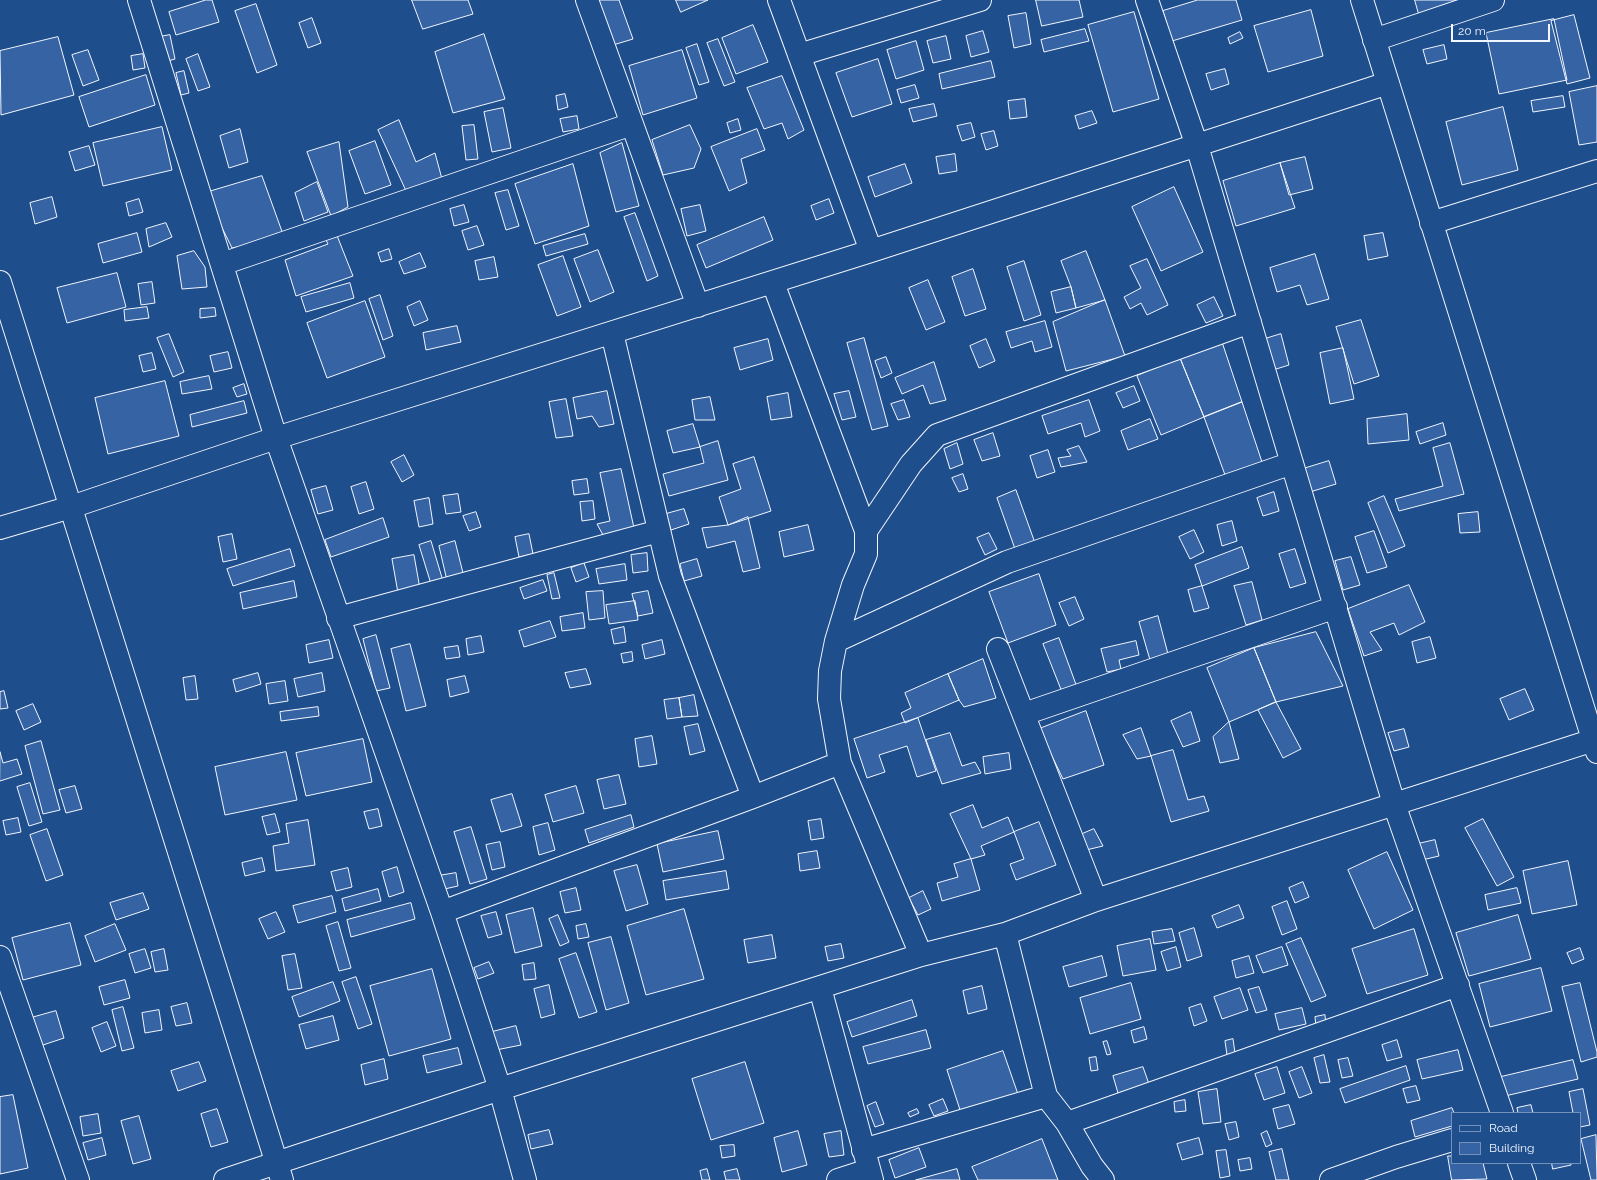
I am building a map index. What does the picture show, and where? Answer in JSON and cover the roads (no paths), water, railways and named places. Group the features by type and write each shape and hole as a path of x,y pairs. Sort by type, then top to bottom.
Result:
{"street":[{"path":"139,0 276,438 442,912 500,1089 525,1180"},
{"path":"587,0 698,306"},
{"path":"779,0 872,251"},
{"path":"799,55 980,0"},
{"path":"1147,0 1197,146 1394,804 1502,1112"},
{"path":"225,1180 280,1171 500,1089 921,956 1005,934 1096,900 1394,804 1596,743 1362,0"},
{"path":"1374,40 1493,0"},
{"path":"0,528 71,507 276,438 773,283 1388,83"},
{"path":"222,264 632,124"},
{"path":"1431,223 1597,170"},
{"path":"0,282 280,1171"},
{"path":"773,283 866,531 866,554 853,585 836,641 830,671 829,699 840,763 921,956"},
{"path":"866,531 911,464 937,435 1250,322"},
{"path":"612,333 670,576 753,797"},
{"path":"836,641 1008,562 1292,463"},
{"path":"338,618 660,530"},
{"path":"1024,714 1336,607"},
{"path":"998,649 1096,900"},
{"path":"442,912 753,797 840,763"},
{"path":"1005,934 1046,1096 1067,1123 1092,1166 1103,1180"},
{"path":"0,957 78,1180"},
{"path":"1067,1123 1458,985"},
{"path":"820,988 868,1167"},
{"path":"838,1180 1046,1096"},
{"path":"1331,1180 1396,1157 1451,1140"},
{"path":"1520,1164 1525,1180"}]}
